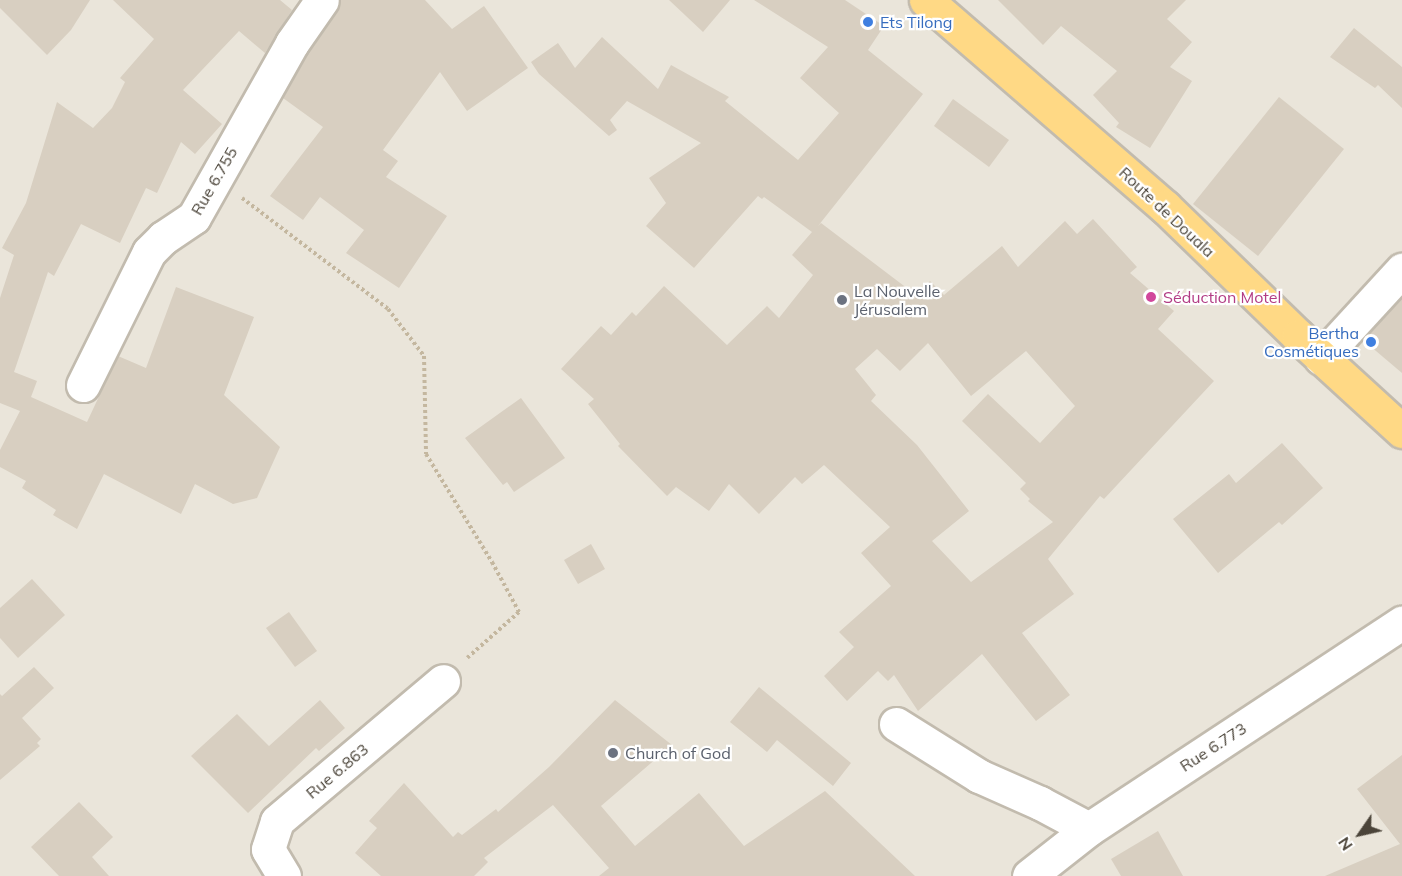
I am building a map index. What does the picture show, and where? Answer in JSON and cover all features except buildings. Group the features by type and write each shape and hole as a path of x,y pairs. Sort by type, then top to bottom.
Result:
{"highway":[{"name":"Route de Douala","path":"926,0 1165,207 1321,358 1402,431"}],"street":[{"name":"Rue 6.755","path":"83,385 149,252 163,238 194,217 292,44 322,0"},
{"path":"1321,358 1402,270"},
{"name":"Rue 6.773","path":"1029,876 1089,829 1402,623"},
{"name":"Rue 6.863","path":"284,876 268,849 277,821 443,681"},
{"path":"896,724 979,776 1040,803 1089,829"}],"path":[{"path":"216,178 388,309 424,356 426,454 492,562 519,612 443,681"}],"shaded area":[{"path":"0,0 1402,0 1402,876 0,876"}],"place":[{"name":"Ets Tilong","path":"868,22"},
{"name":"Séduction Motel","path":"1151,297"},
{"name":"La Nouvelle Jérusalem","path":"842,300"},
{"name":"Bertha Cosmétiques","path":"1371,342"},
{"name":"Church of God","path":"613,753"}]}
